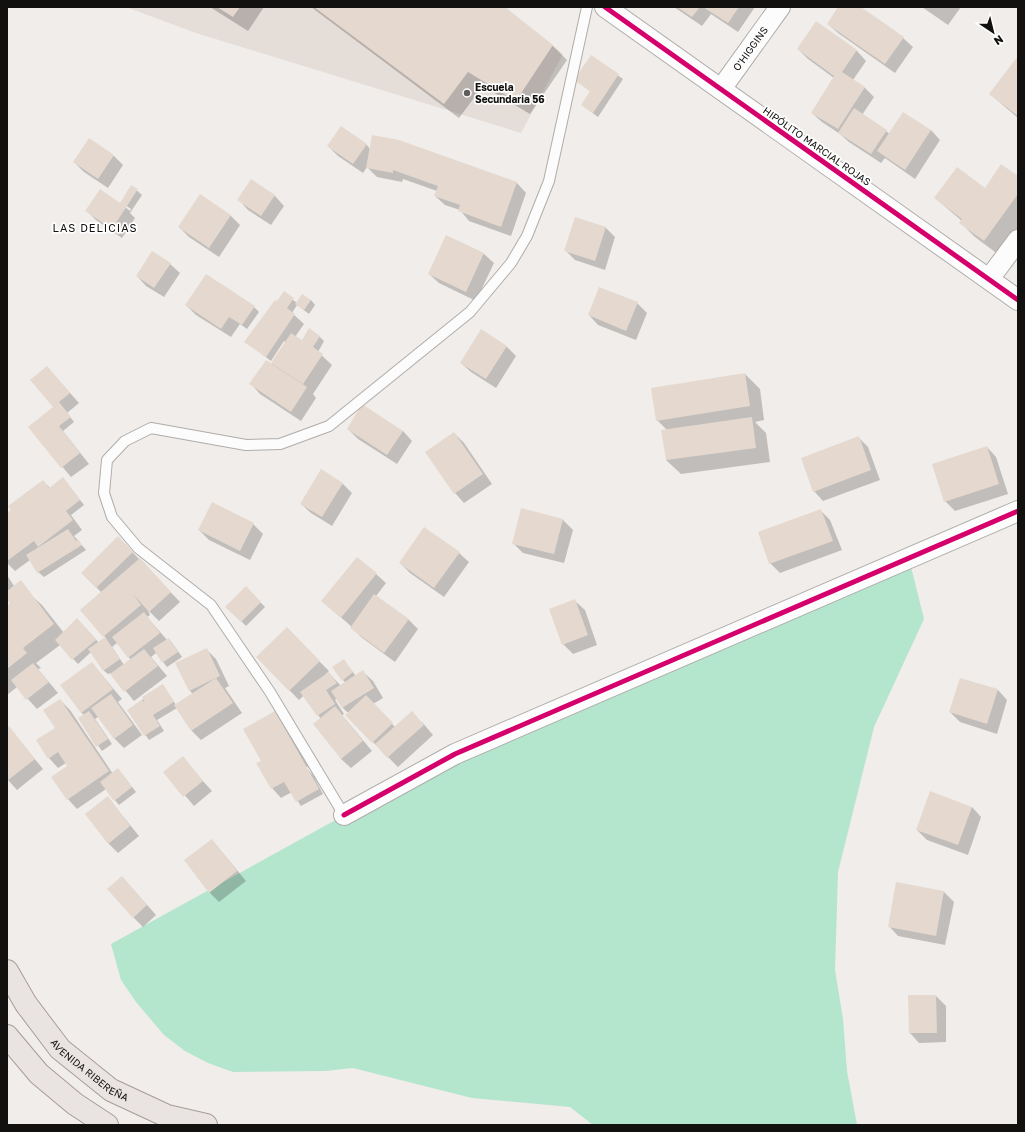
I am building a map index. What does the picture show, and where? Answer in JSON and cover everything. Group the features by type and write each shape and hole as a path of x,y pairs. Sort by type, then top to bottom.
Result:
{"main road":[{"name":"AVENIDA RIBEREÑA","path":"7,971 26,1004 60,1049 111,1090 167,1116 206,1125"},
{"path":"7,1036 40,1074 75,1104 107,1125"}],"street":[{"name":"HIPÓLITO MARCIAL ROJAS","path":"605,7 1018,300"},
{"name":"O'HIGGINS","path":"721,89 780,7"},
{"path":"989,279 1018,240"},
{"path":"344,815 456,754 1018,511"}],"lane":[{"path":"344,815 270,692 211,605 138,548 112,517 104,493 107,460 125,441 152,428 246,445 280,444 329,426 470,312 511,263 527,236 549,181 587,7"}],"shaded area":[{"name":"Escuela Secundaria 56","path":"126,7 505,7 563,54 521,133 196,33"}],"green space":[{"path":"909,559 924,619 874,727 838,872 835,970 843,1019 847,1071 857,1125 593,1125 570,1107 472,1098 353,1068 325,1071 233,1072 208,1063 185,1051 164,1035 136,1002 121,980 111,944 455,754"}],"building":[{"path":"217,7 240,7 233,17"},
{"path":"314,7 505,7 553,45 516,101 468,72 444,104"},
{"path":"677,7 700,7 692,17"},
{"path":"703,7 739,7 728,23"},
{"path":"838,7 861,7 904,37 885,64 827,24"},
{"path":"816,21 857,50 842,72 865,87 838,129 811,113 834,76 797,49"},
{"path":"591,55 619,74 593,113 581,105 590,91 574,80"},
{"path":"1018,56 1018,116 989,94"},
{"path":"854,108 887,130 871,154 838,133"},
{"path":"903,112 931,130 905,170 877,151"},
{"path":"341,126 367,144 353,164 327,146"},
{"path":"372,135 399,140 517,182 501,227 458,211 460,205 434,196 438,186 393,170 393,173 366,168"},
{"path":"89,138 114,155 98,179 73,162"},
{"path":"1001,164 1018,176 1018,194 984,241 959,223 962,219 934,198 957,167 985,188"},
{"path":"251,179 275,195 261,216 237,200"},
{"path":"131,185 138,189 112,229 85,211 100,189 120,203"},
{"path":"200,194 231,215 209,248 178,227"},
{"path":"575,217 606,227 595,261 564,251"},
{"path":"446,235 484,253 466,292 428,274"},
{"path":"152,251 171,263 154,288 136,276"},
{"path":"206,274 255,306 242,325 229,317 221,329 185,305"},
{"path":"599,287 638,302 626,331 588,315"},
{"path":"284,291 294,298 287,308 295,314 266,357 244,342 275,300 277,301"},
{"path":"302,294 311,300 304,310 295,304"},
{"path":"309,328 320,336 313,347 323,354 303,384 271,363 291,333 302,340"},
{"path":"481,329 507,346 486,379 460,363"},
{"path":"266,360 307,387 291,412 249,384"},
{"path":"47,366 70,393 59,402 71,417 59,426 80,453 61,468 28,427 53,407 30,380"},
{"path":"745,373 750,406 656,421 651,388"},
{"path":"362,404 403,431 387,455 347,429"},
{"path":"752,417 756,448 666,460 661,430"},
{"path":"454,432 483,474 454,494 425,452"},
{"path":"859,436 871,470 813,492 801,458"},
{"path":"987,446 999,484 944,502 932,464"},
{"path":"321,469 343,483 322,517 300,504"},
{"path":"63,477 80,500 66,511 73,520 38,547 34,541 7,561 7,513 11,510 8,506 43,480 49,488"},
{"path":"212,502 254,523 240,551 198,530"},
{"path":"521,508 563,519 554,554 512,544"},
{"path":"821,509 833,541 769,564 758,532"},
{"path":"424,527 460,552 434,588 399,563"},
{"path":"68,529 76,541 78,539 82,545 37,573 26,555"},
{"path":"118,536 133,552 96,588 81,573"},
{"path":"357,557 377,573 341,618 321,601"},
{"path":"140,558 171,592 149,612 133,594 141,605 103,637 80,610"},
{"path":"21,580 54,624 23,648 27,653 7,669 7,606 10,603 7,600 7,591"},
{"path":"246,586 261,602 241,622 225,607"},
{"path":"374,594 409,619 384,653 350,628"},
{"path":"575,599 588,635 562,645 549,609"},
{"path":"144,612 160,633 128,658 112,637"},
{"path":"77,618 96,640 72,660 55,640"},
{"path":"287,627 320,661 289,691 256,657"},
{"path":"105,637 120,659 103,671 88,649"},
{"path":"169,638 178,652 162,663 153,648"},
{"path":"207,648 220,676 189,691 175,663"},
{"path":"144,649 158,666 124,692 110,674"},
{"path":"344,659 353,672 342,681 332,667"},
{"path":"92,662 113,689 81,713 60,685"},
{"path":"33,663 49,682 26,700 11,680"},
{"path":"363,670 374,688 342,708 331,691"},
{"path":"329,672 337,683 326,690 335,704 317,716 300,692"},
{"path":"216,678 233,703 191,731 174,705"},
{"path":"960,678 998,689 987,724 949,712"},
{"path":"163,684 174,702 153,715 160,726 144,736 127,710 142,700 145,703 142,697"},
{"path":"111,694 133,725 114,739 91,708"},
{"path":"366,695 393,723 372,743 345,715"},
{"path":"60,699 109,771 67,800 51,777 67,766 58,752 48,759 36,740 55,728 43,710"},
{"path":"335,706 363,741 341,759 313,724"},
{"path":"89,711 108,739 96,747 78,718"},
{"path":"275,711 319,789 296,802 284,782 271,789 256,763 261,761 243,729"},
{"path":"412,711 424,725 387,758 375,744"},
{"path":"9,726 35,759 7,781 7,728"},
{"path":"183,756 203,781 183,797 163,772"},
{"path":"118,768 132,787 114,801 100,782"},
{"path":"930,791 972,807 958,845 916,830"},
{"path":"108,796 130,826 108,844 85,814"},
{"path":"212,839 237,871 209,893 184,860"},
{"path":"122,876 147,905 133,918 107,889"},
{"path":"896,882 944,891 936,936 888,927"},
{"path":"908,995 936,995 937,1033 909,1033"}],"cycle path":[{"path":"605,7 1018,300"},
{"path":"344,815 455,754 1018,511"}],"place":[{"name":"Escuela Secundaria 56","path":"467,93"}],"district":[{"name":"LAS DELICIAS","path":"95,228"}]}
